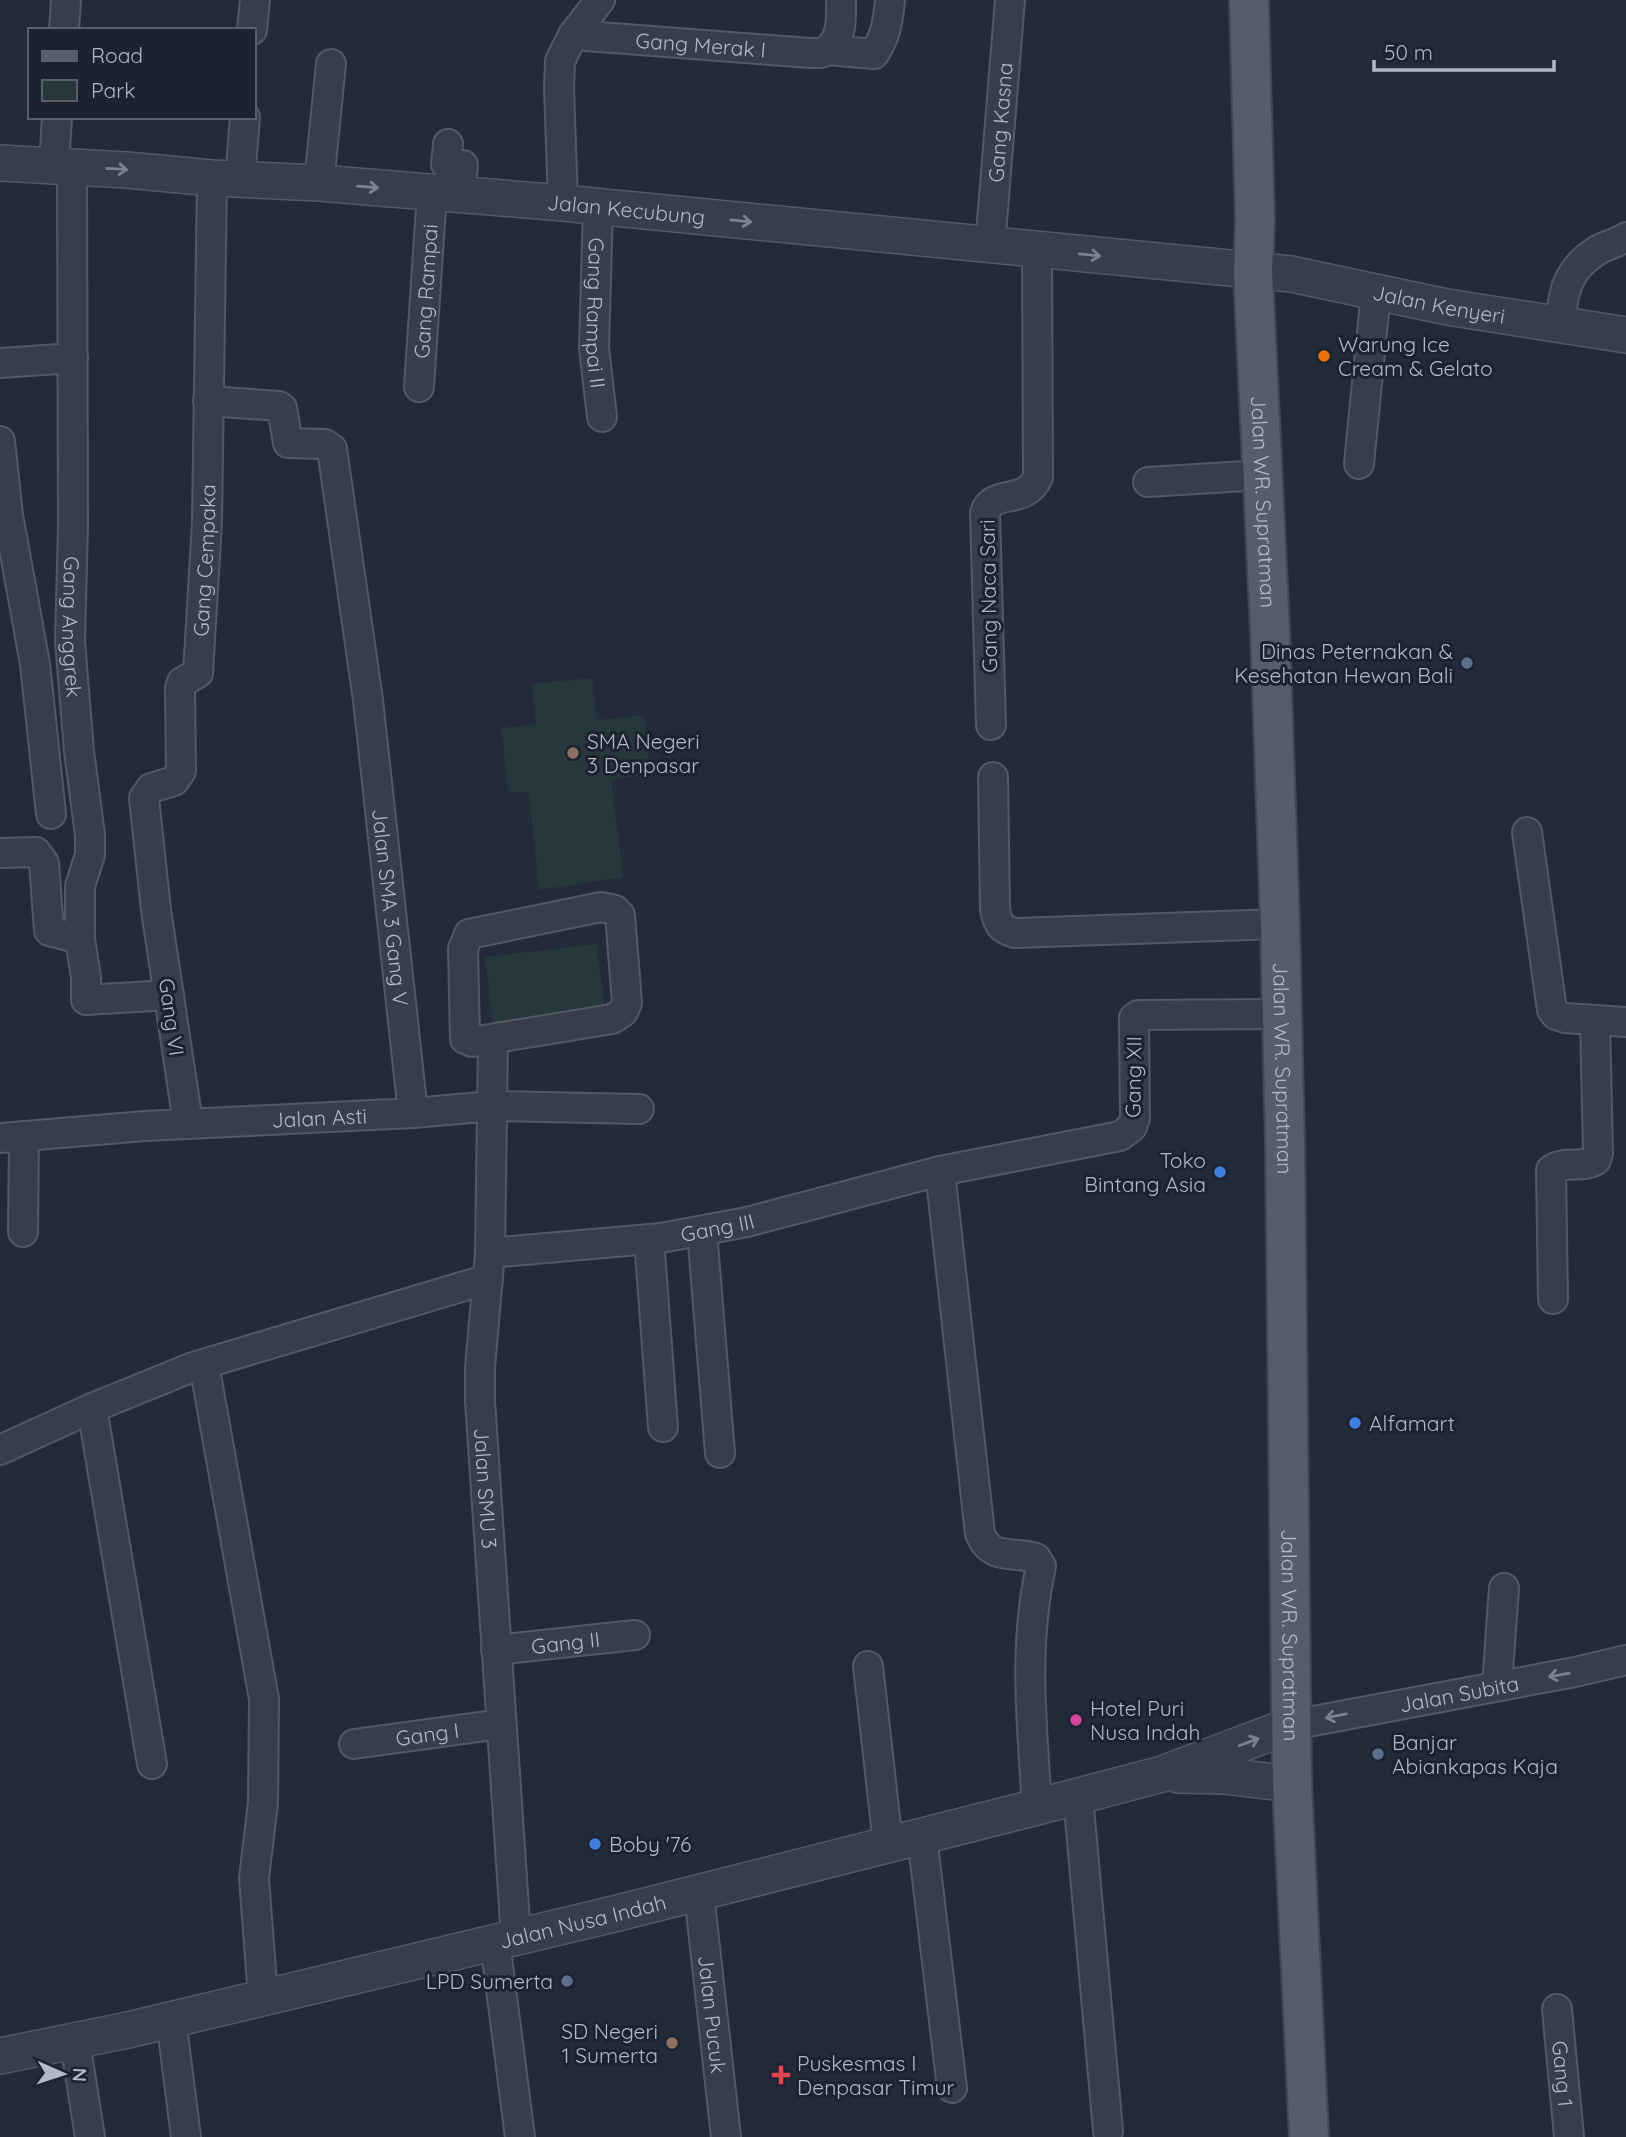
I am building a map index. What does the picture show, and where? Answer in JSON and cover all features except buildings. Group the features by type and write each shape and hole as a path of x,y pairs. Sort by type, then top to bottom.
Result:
{"main road":[{"name":"Jalan WR. Supratman","path":"1249,0 1255,222 1253,272 1280,924 1292,1784 1308,2137"}],"street":[{"path":"64,28 66,0"},
{"path":"252,28 255,0"},
{"path":"563,203 560,61 573,35 600,0"},
{"path":"827,50 834,45 838,37 841,0"},
{"name":"Gang Merak I","path":"573,35 810,53 827,50 874,54 888,27 890,0"},
{"name":"Gang Kasna","path":"990,246 1010,0"},
{"path":"318,183 331,64"},
{"name":"Gang Anggrek","path":"57,119 63,166 73,358 70,641 79,751 90,835 90,855 80,886 80,939 86,977 86,1000 169,995"},
{"name":"Gang Cempaka","path":"156,910 144,798 150,788 174,781 181,771 180,688 182,682 198,673 207,522 208,401 226,178 244,119"},
{"name":"Gang Rampai","path":"419,387 446,194 463,165 446,164 448,144"},
{"name":"Jalan Kecubung","path":"0,163 318,183 598,206 1253,272"},
{"name":"Gang Rampai II","path":"598,206 594,348 602,417"},
{"path":"1560,326 1564,288 1572,275 1595,252 1626,237"},
{"name":"Gang Naca Sari","path":"991,725 985,513 987,505 993,500 1022,495 1031,490 1038,477 1037,250"},
{"name":"Jalan Kenyeri","path":"1253,272 1291,274 1447,307 1626,335"},
{"path":"1359,464 1376,292"},
{"path":"0,363 73,358"},
{"name":"Jalan SMA 3 Gang V","path":"208,401 279,406 282,408 288,443 325,444 332,449 368,700 413,1113"},
{"path":"0,441 8,515 35,664 51,814"},
{"path":"1148,482 1262,475"},
{"path":"993,777 995,909 998,923 1006,931 1015,933 1280,924"},
{"path":"1527,832 1552,1010 1561,1017 1626,1021"},
{"path":"0,853 36,852 44,863 48,931 80,939"},
{"path":"601,907 609,907 618,912 627,1003 623,1012 612,1019 493,1039 472,1042 464,1037 463,949 469,934 601,907"},
{"name":"Gang VI","path":"156,910 188,1123"},
{"name":"Gang XII","path":"940,1171 1110,1139 1127,1133 1132,1128 1136,1109 1134,1018 1138,1015 1282,1014"},
{"path":"1553,1299 1551,1170 1558,1165 1589,1164 1596,1160 1598,1153 1595,1020"},
{"name":"Jalan SMU 3","path":"493,1039 489,1266 480,1368 480,1401 501,1724 506,1940 520,2137"},
{"name":"Jalan Asti","path":"12,1137 188,1123 413,1113 493,1106 639,1109"},
{"path":"12,1137 23,1232"},
{"path":"940,1171 981,1534 985,1544 994,1551 1036,1558 1041,1566 1035,1593 1029,1665 1038,1807"},
{"name":"Gang III","path":"0,1450 92,1408 204,1364 489,1266 747,1222 940,1171"},
{"path":"702,1231 720,1453"},
{"path":"649,1239 663,1427"},
{"path":"204,1364 264,1699 263,1804 254,1878 262,1997"},
{"path":"92,1408 152,1763"},
{"path":"1497,1686 1504,1588"},
{"name":"Gang II","path":"496,1650 635,1635"},
{"name":"Jalan Subita","path":"1292,1725 1626,1660"},
{"path":"868,1666 888,1844"},
{"name":"Gang I","path":"354,1744 501,1724"},
{"name":"Jalan Nusa Indah","path":"0,2056 75,2042 506,1940 1038,1807 1162,1774 1292,1725"},
{"name":"Jalan Nusa Indah","path":"1162,1774 1224,1776 1292,1784"},
{"path":"1078,1796 1108,2131"},
{"path":"922,1836 952,2088"},
{"name":"Jalan Pucuk","path":"699,1893 726,2137"},
{"name":"Gang 1","path":"1557,2009 1569,2137"},
{"path":"171,2019 186,2137"},
{"path":"75,2042 90,2137"}],"green space":[{"path":"592,678 597,720 644,715 650,774 611,780 623,877 539,890 529,792 509,793 501,728 536,724 532,684"},
{"path":"597,944 605,1012 493,1025 485,957"}],"place":[{"name":"Warung Ice Cream & Gelato","path":"1324,356"},
{"name":"Dinas Peternakan & Kesehatan Hewan Bali","path":"1467,663"},
{"name":"SMA Negeri 3 Denpasar","path":"573,753"},
{"name":"Toko Bintang Asia","path":"1220,1172"},
{"name":"Alfamart","path":"1355,1423"},
{"name":"Hotel Puri Nusa Indah","path":"1076,1720"},
{"name":"Banjar Abiankapas Kaja","path":"1378,1754"},
{"name":"Boby '76","path":"595,1844"},
{"name":"LPD Sumerta","path":"567,1981"},
{"name":"SD Negeri 1 Sumerta","path":"672,2043"},
{"name":"Puskesmas I Denpasar Timur","path":"781,2075"}]}
